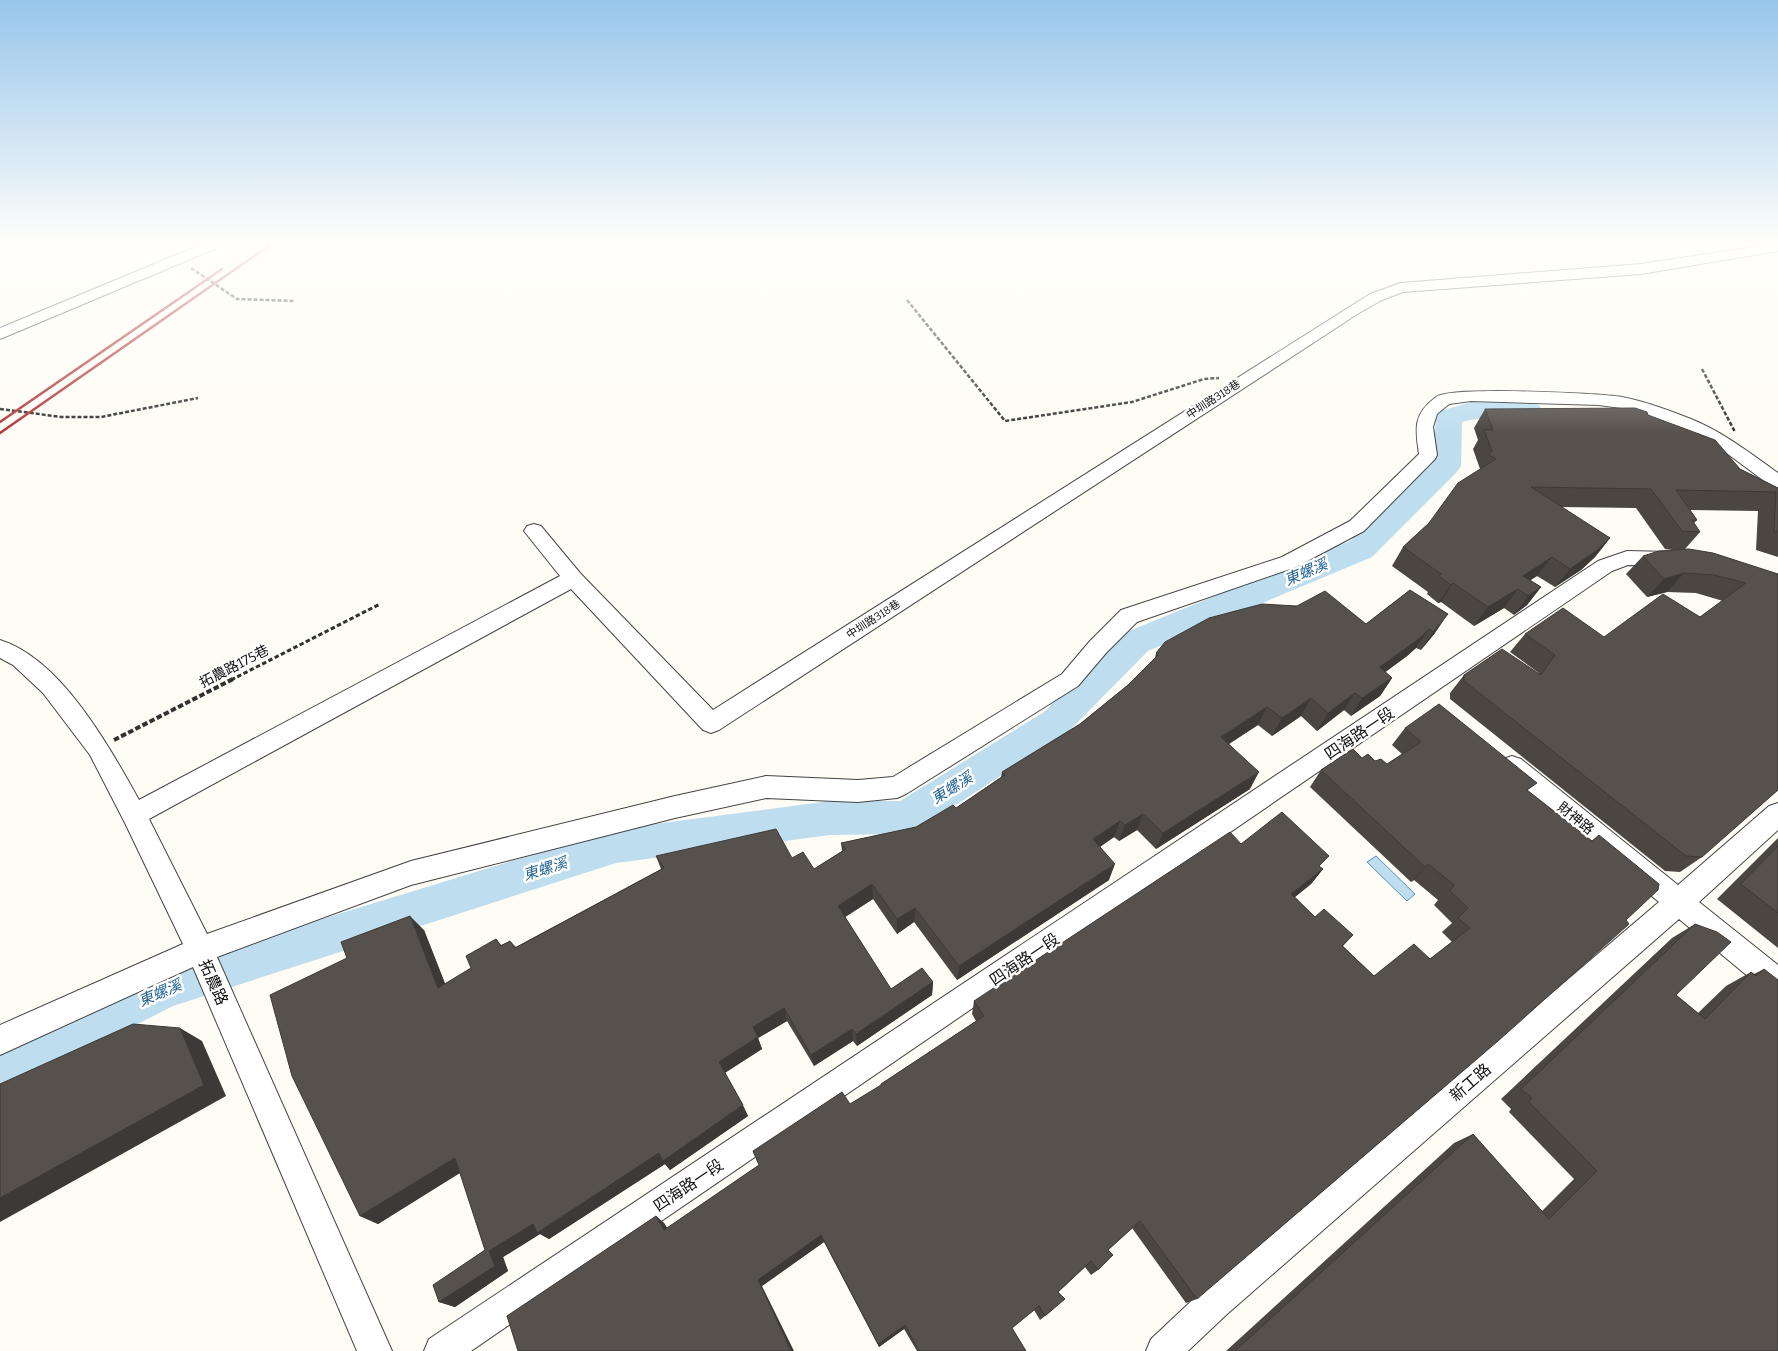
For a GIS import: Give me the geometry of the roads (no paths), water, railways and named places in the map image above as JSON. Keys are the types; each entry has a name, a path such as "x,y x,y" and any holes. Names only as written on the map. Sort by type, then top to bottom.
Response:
{"street":[{"path":"0,334 59,308"},
{"name":"中圳路318巷","path":"573,578 711,723 1356,308"},
{"path":"0,1040 200,950 411,873 675,807 766,788 858,791 897,787 1070,680 1098,647 1129,616 1187,595 1250,577 1289,562 1357,526 1428,454 1424,427 1426,419 1429,412 1444,399 1471,396 1599,400 1624,403 1684,423 1722,442 1778,482"},
{"path":"134,815 573,578 534,531"},
{"name":"四海路一段","path":"441,1351 1428,698 1605,566 1627,558 1662,558 1691,561"},
{"name":"拓農路","path":"0,648 21,659 51,687 98,748 134,815 200,950 375,1351"},
{"name":"財神路","path":"1497,754 1778,983"},
{"name":"新工路","path":"1163,1351 1214,1303 1679,902 1778,814"}],"water":[{"path":"1376,856 1415,894 1407,901 1367,862"}],"waterway":[{"name":"東螺溪","path":"0,1072 165,988 616,846 830,818 906,817 1056,722 1136,642 1361,549 1447,466 1449,417 1475,409 1530,411"}],"railway":[{"path":"0,422 165,308"},
{"path":"0,433 179,308"}]}
